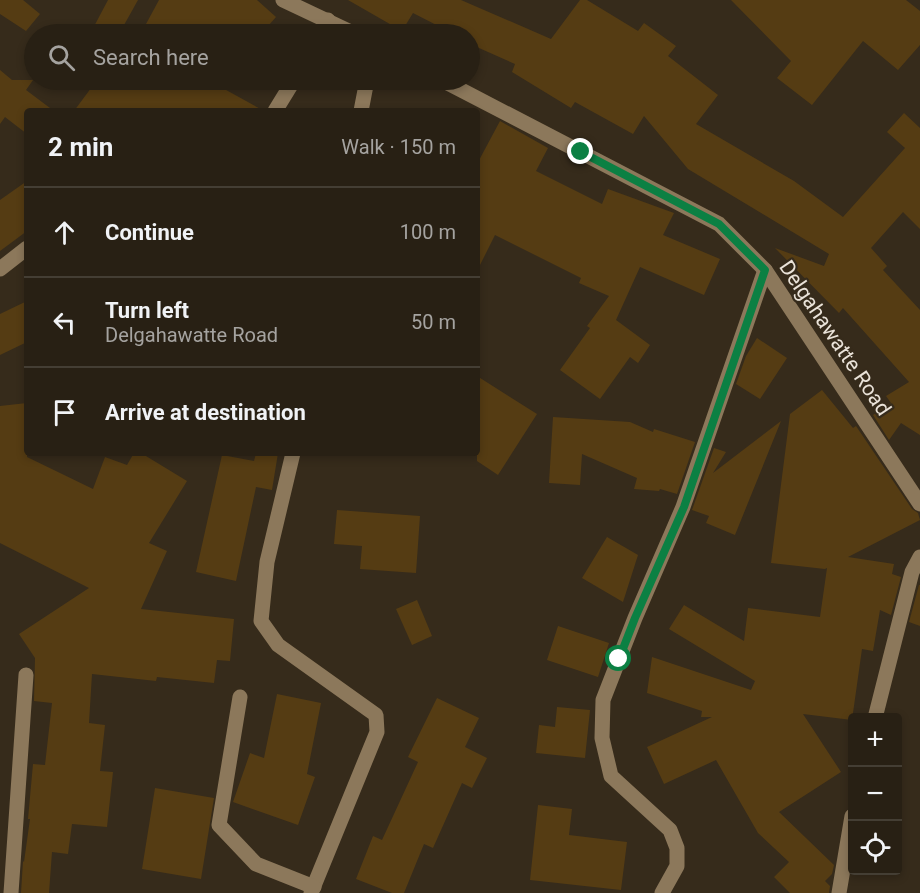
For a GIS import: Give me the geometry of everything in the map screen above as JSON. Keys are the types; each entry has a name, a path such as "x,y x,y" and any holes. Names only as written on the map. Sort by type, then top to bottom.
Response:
{"street":[{"path":"283,0 336,24"},
{"path":"326,24 328,20"},
{"path":"277,108 288,90"},
{"path":"362,108 365,90"},
{"name":"Delgahawatte Road","path":"461,90 719,224 765,270 920,504"},
{"path":"0,269 24,250"},
{"path":"662,893 677,866 677,848 670,830 611,776 602,738 603,700 635,618 684,507 765,270"},
{"path":"240,698 219,825 256,864 312,890 377,732 376,715 278,645 261,621 267,562 292,456"},
{"path":"876,713 912,572 920,557"},
{"path":"11,893 26,675"},
{"path":"839,893 851,821"}],"building":[{"path":"0,0 23,0 40,14 32,24 24,24 24,30 0,14"},
{"path":"108,0 138,0 125,24 95,24"},
{"path":"159,0 257,0 276,17 270,24 146,24"},
{"path":"348,0 461,0 551,39 580,0 587,0 638,31 644,23 676,46 668,56 718,95 696,124 794,181 843,217 905,148 887,132 904,113 920,128 920,229 903,212 871,248 887,266 883,270 920,310 920,435 901,423 889,440 873,415 891,403 886,396 909,382 843,308 839,313 775,248 824,266 829,254 688,169 644,116 633,134 575,102 571,108 512,72 515,64 480,48 480,24 434,24 413,13 406,24 390,24"},
{"path":"731,0 906,0 920,11 920,45 898,70 863,41 812,105 777,78 791,61"},
{"path":"0,70 12,80 24,80 24,90 50,108 24,108 24,132 5,117 0,124"},
{"path":"90,90 226,90 259,108 76,108"},
{"path":"500,121 548,148 536,171 602,204 608,189 674,213 663,235 720,259 704,295 640,267 616,320 650,345 638,363 630,357 600,399 560,370 590,328 587,326 609,296 579,283 581,278 495,235 480,265 480,158"},
{"path":"24,183 24,233 0,251 0,200"},
{"path":"24,302 24,343 0,355 0,314"},
{"path":"757,338 787,358 760,399 736,384 746,356"},
{"path":"480,378 537,414 498,475 477,461 477,456 480,456"},
{"path":"822,390 853,428 856,426 912,509 918,513 920,520 848,557 894,564 892,574 901,577 891,615 880,610 873,651 862,649 853,713 848,713 848,720 803,714 841,772 779,812 834,865 832,874 825,881 830,886 829,893 790,893 774,877 789,862 758,833 716,760 664,784 647,747 712,717 701,717 702,711 647,693 652,657 751,690 755,681 669,629 684,605 744,641 748,608 820,617 827,568 771,563 790,414"},
{"path":"24,403 24,456 93,489 105,457 127,465 132,456 146,456 187,481 149,543 167,551 141,609 234,619 230,661 217,660 214,683 157,677 156,681 92,674 89,723 105,725 100,771 113,772 107,827 72,824 68,854 52,852 49,893 21,893 23,861 30,819 28,819 33,764 45,765 52,703 34,701 35,658 19,634 89,588 0,543 0,406"},
{"path":"553,417 630,422 653,432 654,429 695,442 677,494 660,489 659,491 634,489 637,478 582,454 580,485 549,483"},
{"path":"781,421 735,535 706,523 709,516 692,510 714,448 726,452 713,473"},
{"path":"222,456 254,461 255,456 278,456 272,490 256,487 236,581 196,572"},
{"path":"337,510 420,516 416,573 360,569 362,546 334,544"},
{"path":"607,537 638,555 623,602 582,578"},
{"path":"920,585 920,626 909,622"},
{"path":"417,600 432,636 412,645 396,609"},
{"path":"558,626 609,643 598,677 547,660"},
{"path":"277,694 321,703 307,774 315,777 298,825 233,802 250,753 264,758"},
{"path":"437,698 479,718 465,747 487,758 472,788 462,783 433,848 424,844 404,893 392,893 356,879 373,836 382,840 418,762 408,757"},
{"path":"557,707 590,710 585,758 536,753 539,725 555,727"},
{"path":"155,788 214,798 201,879 142,869"},
{"path":"538,805 572,809 569,835 627,842 621,890 530,880"}],"route":[{"path":"581,152 719,224 765,270 684,507 619,659"}]}
